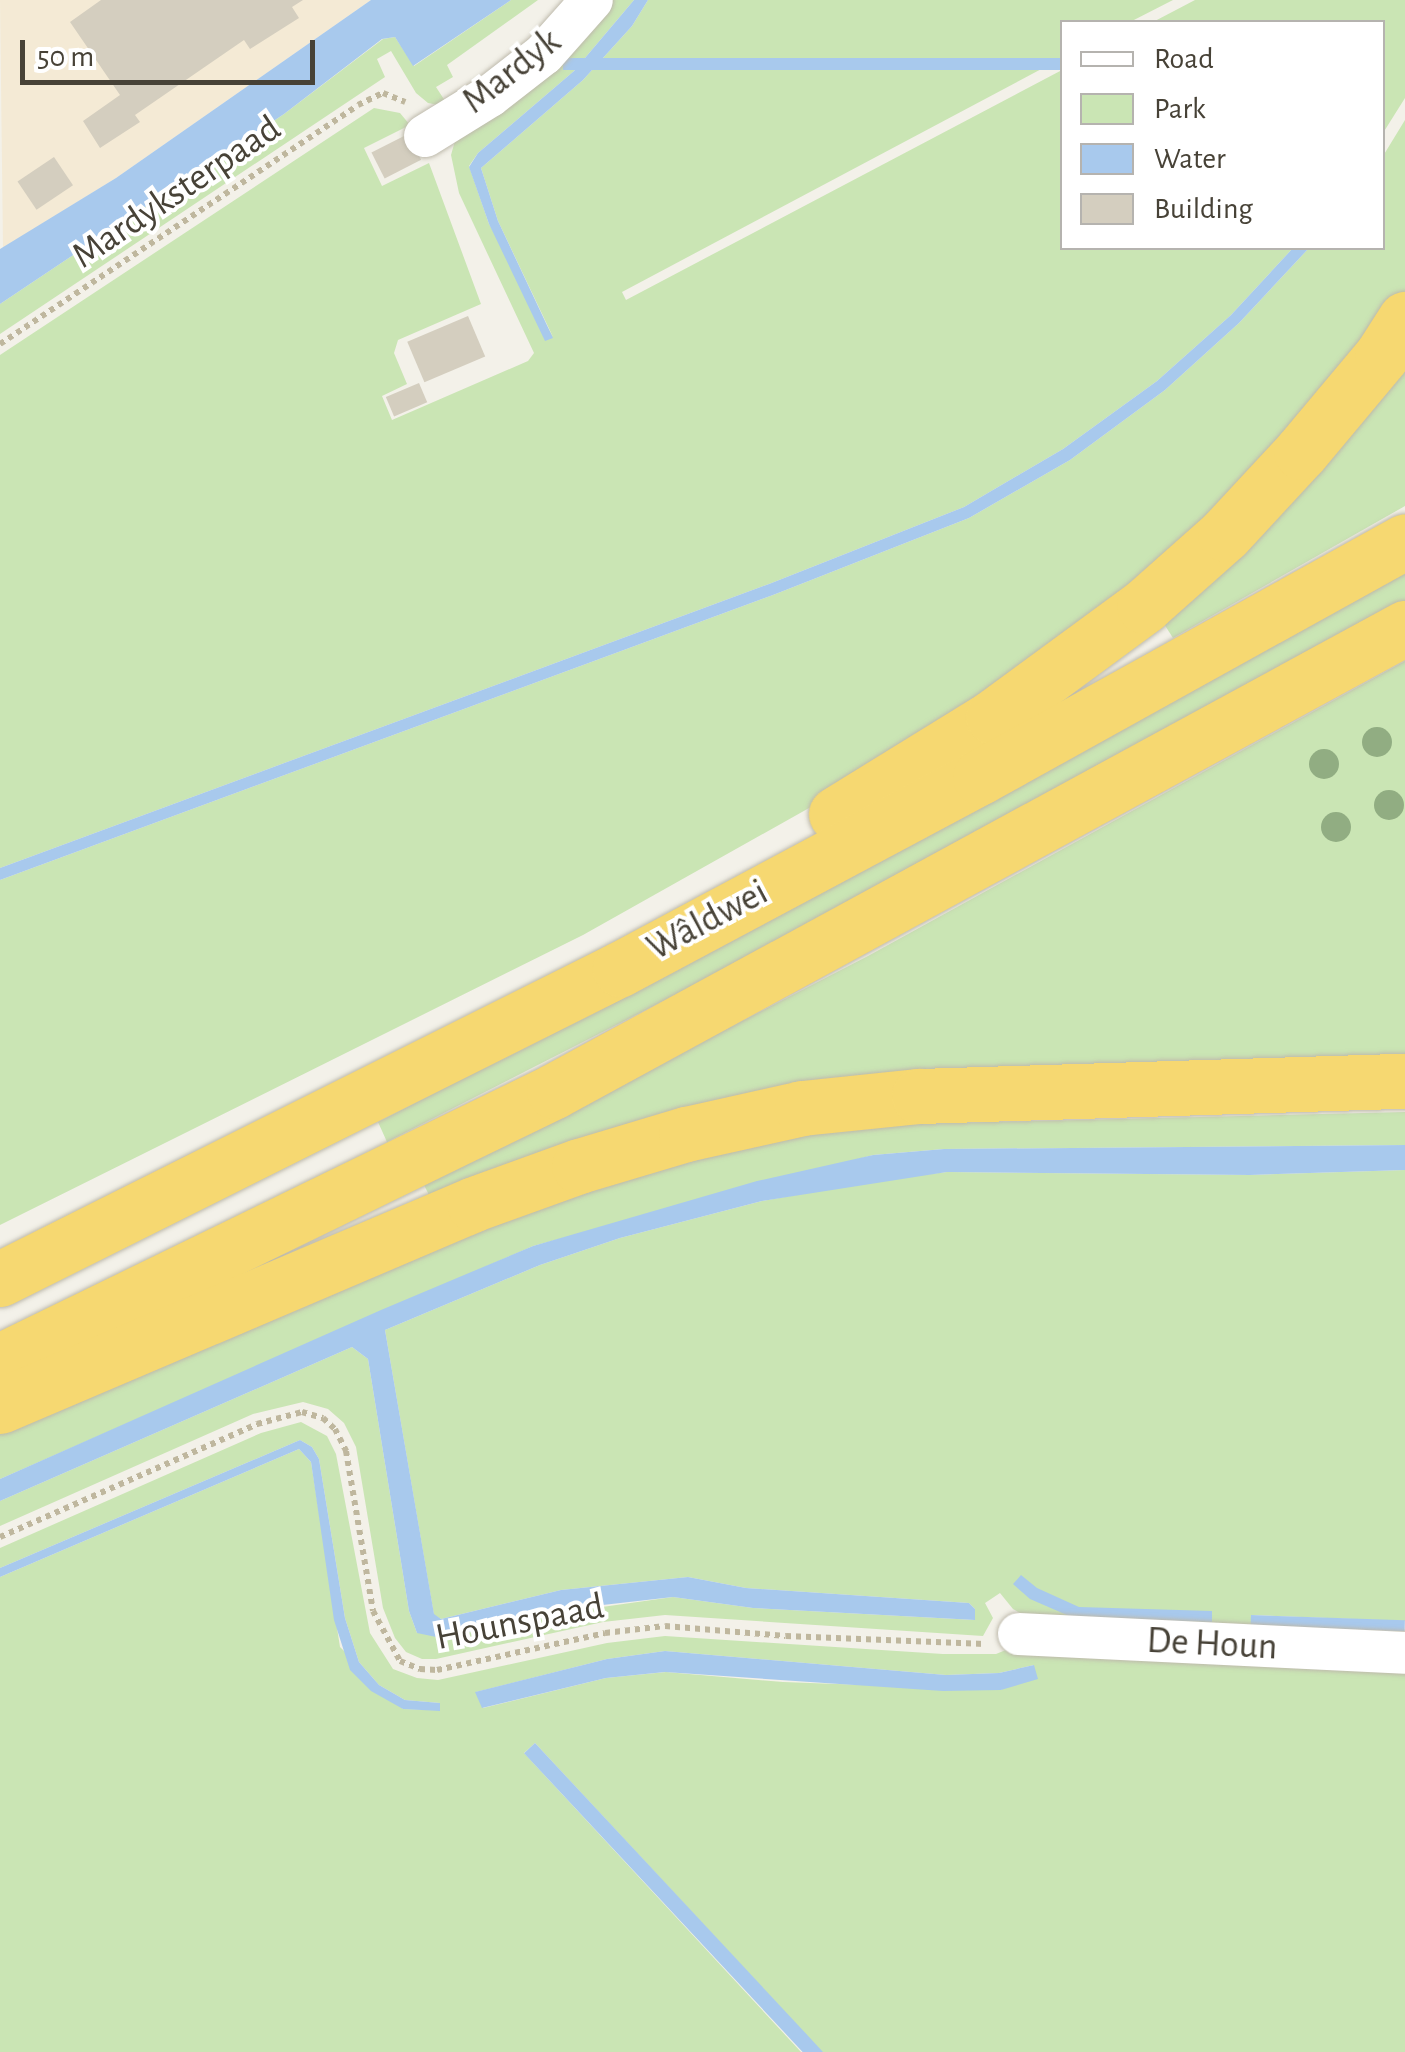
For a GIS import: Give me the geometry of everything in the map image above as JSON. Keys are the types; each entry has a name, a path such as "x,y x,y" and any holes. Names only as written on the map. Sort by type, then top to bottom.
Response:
{"highway":[{"path":"620,969 769,852 993,718 1144,606 1225,534 1289,466 1382,355 1405,319"},
{"name":"Wâldwei","path":"0,1279 620,969 980,778 1405,541"},
{"name":"Wâldwei","path":"0,1361 554,1091 1405,628"},
{"path":"0,1406 474,1204 686,1134 802,1108 919,1096 1405,1081"}],"street":[{"name":"Mardyk","path":"425,136 490,96 544,54 592,0"},
{"name":"De Houn","path":"1019,1634 1405,1653"}],"path":[{"name":"Mardyksterpaad","path":"0,344 358,105 383,93 404,98 425,136"},
{"name":"Hounspaad","path":"0,1538 257,1424 302,1412 323,1418 346,1451 379,1630 400,1661 420,1669 437,1670 605,1633 666,1626 944,1644 994,1644 1019,1634"}],"shaded area":[{"path":"0,0 371,0 116,178 3,248"}],"green space":[{"path":"511,0 538,0 447,65 453,77 436,87 449,107 428,103 416,93 391,51 377,59 385,77 0,334 0,304 284,114 383,39 395,37 414,66"},
{"path":"602,0 634,0 574,71 478,153 469,166 489,224 553,337 498,221 481,168 583,80 632,26 648,0 1173,0 1134,20 1060,20 1060,59 622,292 626,300 1060,71 1060,250 1291,250 1231,315 1157,381 1063,449 964,507 769,584 0,868 0,355 374,108 400,113 410,125 364,148 382,186 429,163 481,304 398,340 394,353 407,384 382,396 392,420 528,361 534,353 459,193 451,155 455,141"},
{"path":"1195,0 1405,0 1405,98 1385,130 1385,20 1157,20"},
{"path":"1405,120 1405,292 1215,523 914,749 583,935 0,1225 0,880 773,595 969,518 1070,460 1165,390 1239,323 1307,250 1385,250 1385,153"},
{"path":"1405,339 1405,506 1173,638 1157,613"},
{"path":"1405,570 1405,601 775,944 387,1142 378,1122 765,923"},
{"path":"1405,661 1405,1063 1061,1065 434,1205 424,1185 868,956"},
{"path":"1405,1112 1405,1145 944,1149 873,1155 533,1246 0,1479 0,1425 584,1186 773,1138 866,1125"},
{"path":"1405,1170 1405,1621 1252,1615 1251,1626 1405,1632 1405,1645 1036,1622 1013,1609 1000,1593 985,1603 993,1618 983,1636 665,1615 603,1622 422,1659 406,1652 395,1638 383,1608 356,1447 344,1423 328,1409 303,1402 253,1414 0,1526 0,1501 352,1347 368,1359 409,1611 417,1633 673,1597 753,1608 975,1620 975,1609 969,1603 746,1588 688,1577 561,1590 441,1619 434,1615 385,1330 540,1265 620,1238 762,1201 881,1180 947,1172 1250,1175"},
{"path":"301,1422 327,1436 336,1454 370,1633 393,1669 417,1678 438,1680 607,1643 665,1636 943,1654 996,1654 1023,1643 1405,1661 1405,2052 822,2052 535,1743 524,1753 801,2052 0,2052 0,1577 299,1449 311,1462 340,1647 403,1709 440,1710 440,1703 405,1700 379,1685 359,1662 345,1618 319,1459 312,1447 300,1440 0,1568 0,1548 261,1433","holes":["665,1651 946,1675 999,1673 1034,1665 1001,1690 783,1682 666,1672 606,1678 483,1708 476,1692 607,1659"]}],"water":[{"path":"371,0 511,0 413,66 395,37 382,39 284,114 0,304 0,249 116,178"},
{"path":"634,0 648,0 632,26 583,80 481,168 498,221 553,338 545,341 489,224 469,167 478,153 574,71"},
{"path":"563,58 1060,58 1060,70 563,70"},
{"path":"1291,250 1307,250 1239,323 1165,390 1070,460 969,518 773,595 0,880 0,868 769,584 964,507 1063,449 1157,381 1231,315"},
{"path":"1405,1145 1405,1170 1250,1175 947,1172 762,1201 620,1238 540,1265 385,1330 434,1614 441,1619 561,1590 688,1577 746,1588 969,1603 975,1609 975,1620 753,1608 673,1597 585,1607 441,1638 417,1633 409,1611 368,1359 352,1347 0,1501 0,1479 381,1310 533,1246 757,1181 873,1155 944,1149"},
{"path":"300,1440 312,1447 319,1459 345,1618 359,1662 379,1685 405,1700 440,1703 440,1711 403,1709 371,1691 350,1670 334,1620 311,1462 299,1449 0,1577 0,1568"},
{"path":"1021,1575 1037,1588 1079,1607 1212,1611 1212,1622 1076,1619 1030,1599 1013,1584"},
{"path":"1251,1615 1405,1620 1405,1631 1251,1626"},
{"path":"665,1651 946,1675 999,1673 1034,1665 1038,1679 1001,1690 943,1691 665,1672 606,1678 482,1708 475,1692 607,1659"},
{"path":"535,1743 823,2052 803,2052 524,1753"}],"building":[{"path":"101,0 303,0 292,7 299,18 250,49 244,40 135,115 140,122 100,148 83,121 120,95 70,22"},
{"path":"408,134 421,160 385,178 371,153"},
{"path":"54,157 73,185 37,210 18,182"},
{"path":"468,316 485,357 424,382 407,342"},
{"path":"419,383 427,402 394,416 386,397"}]}
